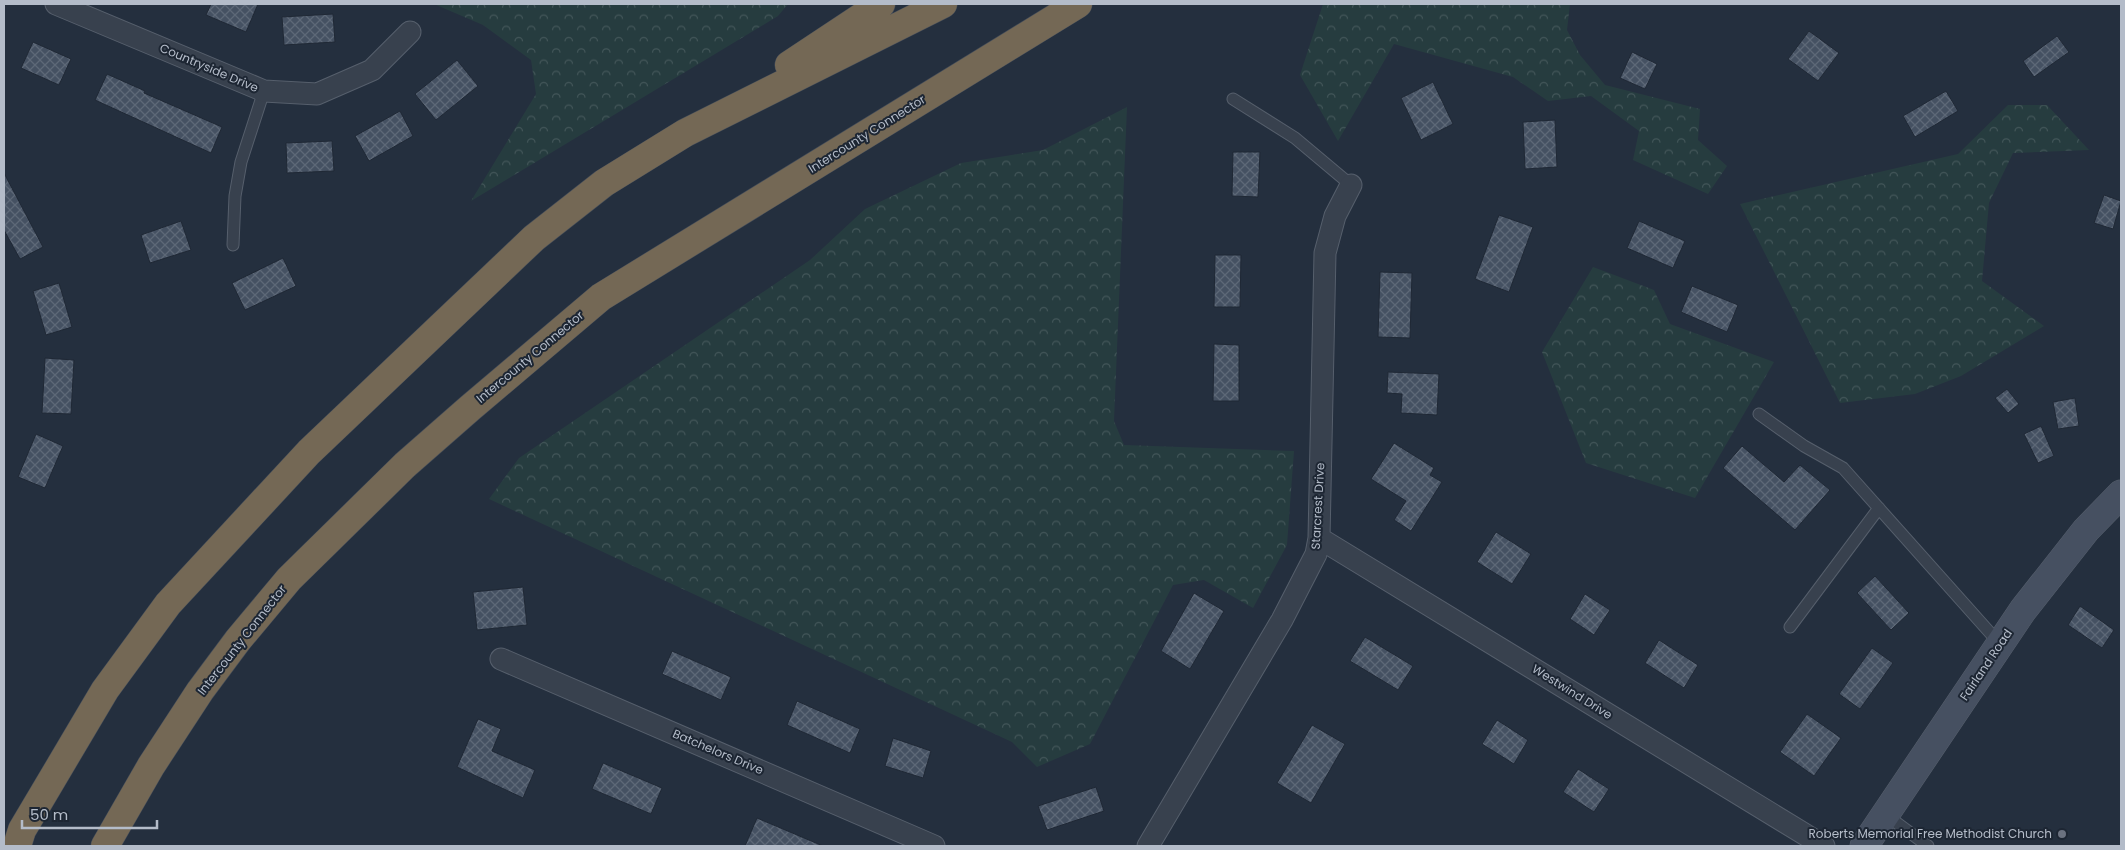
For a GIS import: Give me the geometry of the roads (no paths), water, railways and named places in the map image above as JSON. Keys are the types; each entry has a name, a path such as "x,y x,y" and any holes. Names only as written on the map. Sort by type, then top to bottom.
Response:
{"highway":[{"path":"17,846 22,830 105,690 162,612 308,452 534,238 604,183 685,133 881,4"},
{"path":"685,133 943,4"},
{"name":"Intercounty Connector","path":"105,846 150,766 200,691 238,640 289,580 405,465 462,414 601,297 1078,4"}],"main road":[{"name":"Fairland Road","path":"1864,846 2024,610 2086,530 2121,494"}],"street":[{"name":"Countryside Drive","path":"56,4 264,91 317,94 372,70 410,32"},
{"name":"Starcrest Drive","path":"1148,846 1282,620 1316,554 1319,538 1325,253 1335,216 1351,185"},
{"name":"Westwind Drive","path":"1319,538 1824,846"},
{"name":"Batchelors Drive","path":"502,659 934,846"}],"lane":[{"path":"233,246 235,196 241,162 264,91"},
{"path":"1233,99 1295,138 1351,185"},
{"path":"1759,414 1804,446 1843,468 2000,645"},
{"path":"1790,627 1879,508"},
{"path":"1886,815 1928,846"}],"place":[{"name":"Roberts Memorial Free Methodist Church","path":"2062,834"}]}
